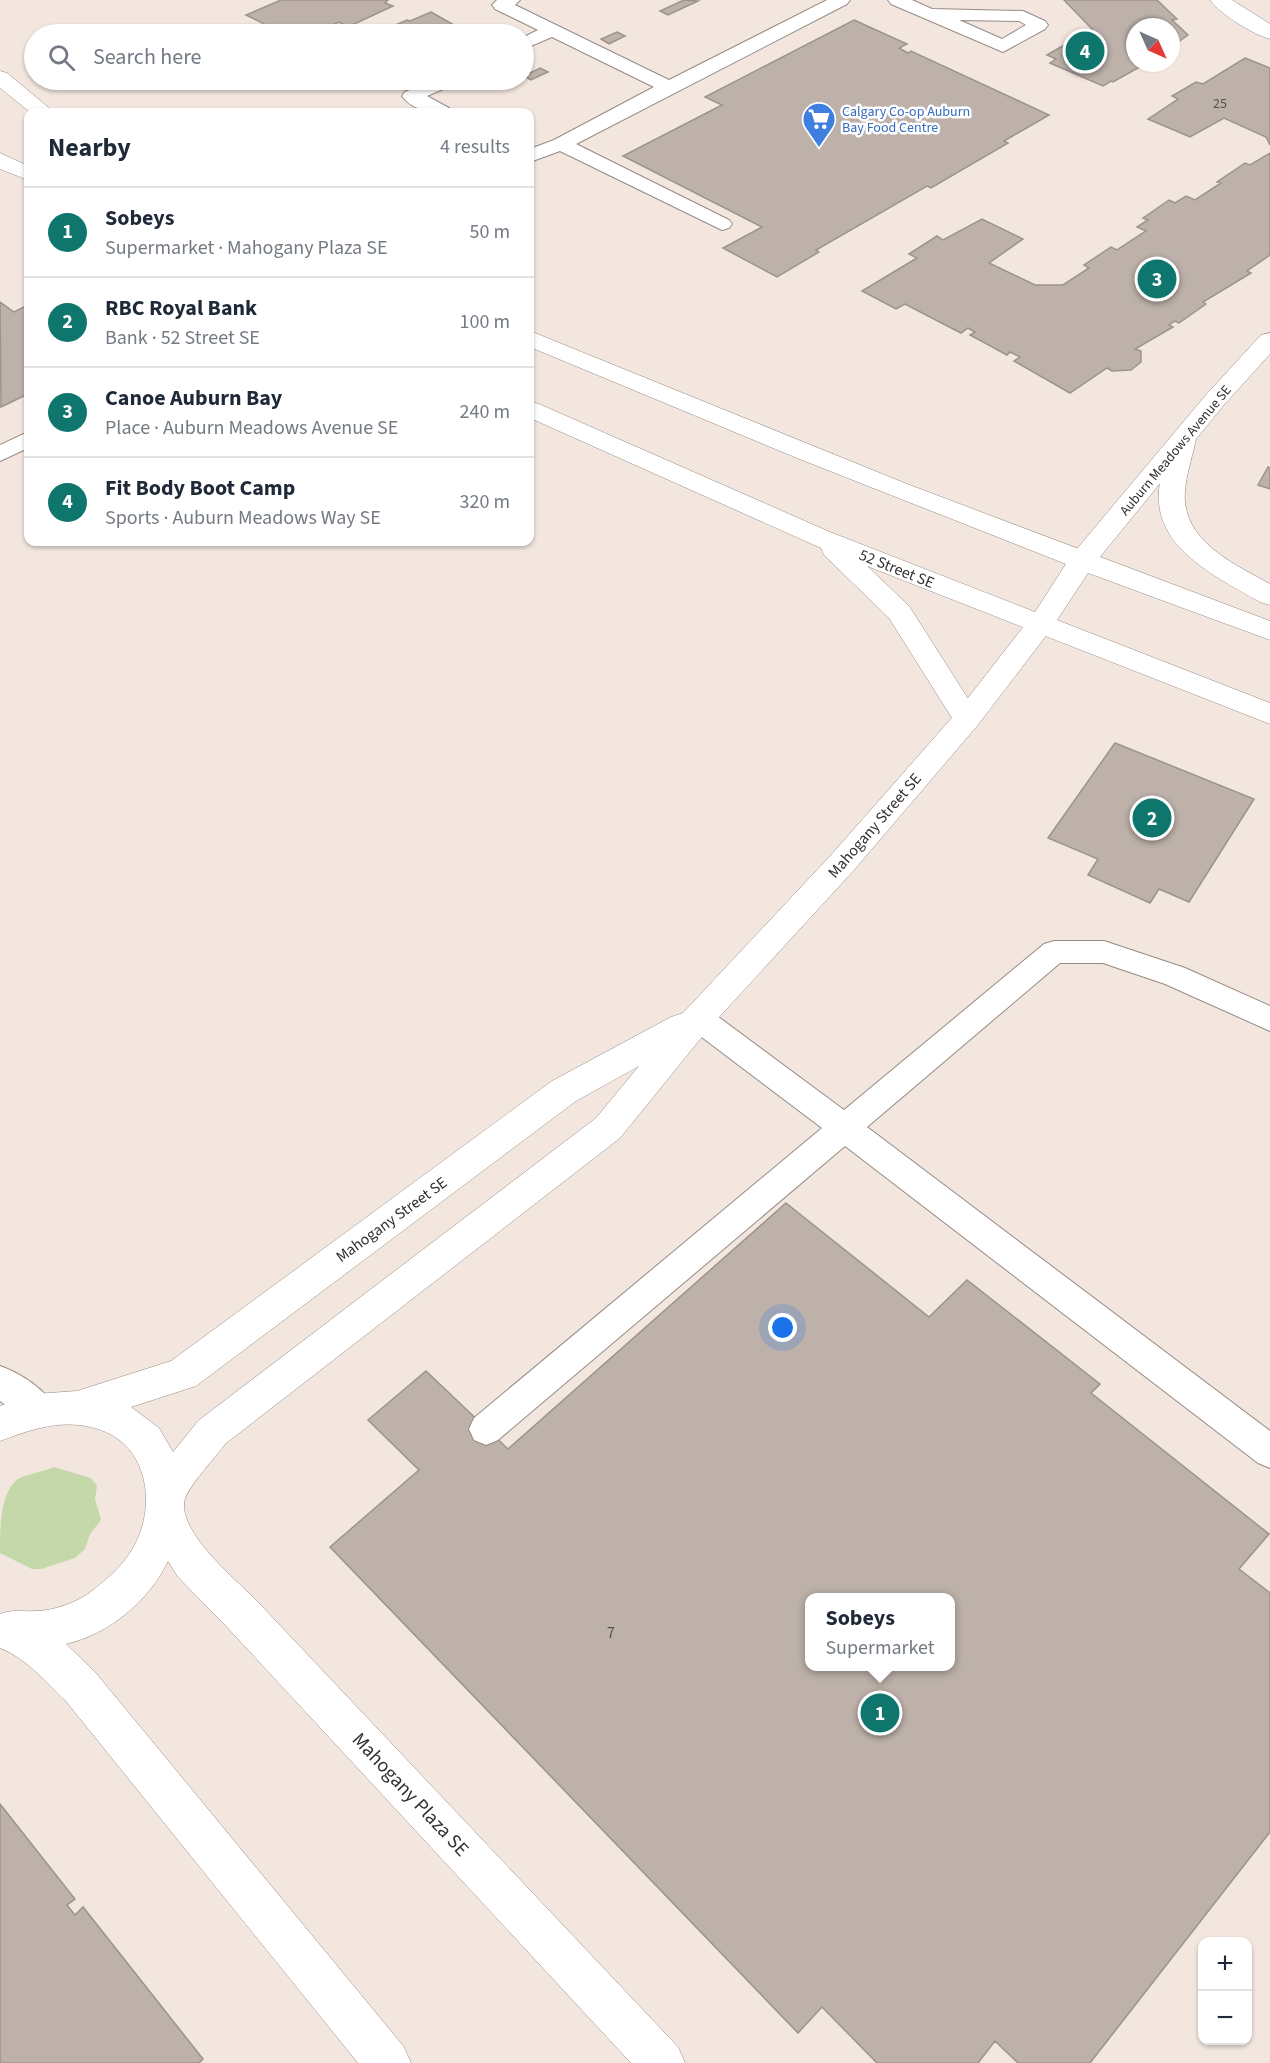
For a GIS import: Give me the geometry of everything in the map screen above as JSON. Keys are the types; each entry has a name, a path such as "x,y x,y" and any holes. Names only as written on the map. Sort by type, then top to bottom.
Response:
{"street":[{"path":"1220,0 1270,33"},
{"path":"0,77 36,108"},
{"path":"0,92 33,108"},
{"path":"0,160 24,172"},
{"path":"534,340 771,439 1081,562 1270,631"},
{"name":"Auburn Meadows Avenue SE","path":"1041,624 1081,562 1183,439 1270,340"},
{"name":"52 Street SE","path":"534,411 821,538 1270,714"},
{"path":"1183,439 1172,503 1179,526 1191,542 1211,561 1270,596"},
{"path":"821,538 899,612 967,719"},
{"name":"Mahogany Street SE","path":"8,1631 56,1628 94,1613 128,1587 152,1556 166,1505 212,1432 608,1128 698,1018 843,862 967,719 1041,624"},
{"name":"Mahogany Street SE","path":"80,1407 183,1374 564,1091 698,1018"},
{"path":"0,1424 39,1410 80,1407"},
{"name":"Mahogany Plaza SE","path":"80,1407 112,1416 140,1433 158,1459 166,1505 192,1564 241,1613 662,2063"},
{"path":"8,1631 42,1650 80,1686 388,2063"}],"lane":[{"path":"511,0 501,4 669,87"},
{"path":"534,154 561,144 841,0"},
{"path":"897,0 1003,46 1039,25 1023,16 930,14"},
{"path":"534,39 554,29"},
{"path":"426,90 412,96 434,108"},
{"path":"561,144 722,224"},
{"path":"0,454 24,441"},
{"path":"486,1429 1054,952 1104,952 1175,976 1270,1019"},
{"path":"698,1018 1270,1452"},
{"path":"0,1381 39,1410"}],"green space":[{"path":"54,1467 91,1478 97,1486 95,1499 101,1520 90,1534 85,1549 75,1558 41,1569 32,1569 0,1553 4,1502 12,1485 18,1479"}],"building":[{"path":"281,0 388,0 385,3 393,6 354,24 339,22 334,24 264,24 246,15"},
{"path":"684,0 698,1 668,15 660,11"},
{"path":"1064,0 1157,0 1176,18 1126,18 1126,72 1131,72 1103,86 1050,63 1056,59 1047,55 1092,29"},
{"path":"431,12 452,24 398,24"},
{"name":"Calgary Co-op Auburn Bay Food Centre","path":"854,20 907,44 899,48 908,53 911,51 1049,115 1004,141 1008,143 931,188 927,186 816,250 819,252 777,277 723,248 762,227 623,156 722,105 705,97"},
{"path":"1180,28 1188,35 1180,41"},
{"path":"617,32 625,36 609,44 601,39"},
{"path":"1245,58 1270,68 1270,145 1266,137 1224,118 1190,137 1148,119 1178,99 1172,96 1196,82 1203,84"},
{"path":"540,68 548,72 534,79 534,71"},
{"path":"1270,153 1270,255 1247,271 1251,273 1203,302 1206,304 1179,323 1175,321 1169,325 1173,327 1135,349 1141,351 1141,362 1131,370 1112,371 1107,368 1070,393 1014,361 1020,357 1010,352 1007,355 970,335 975,332 968,328 961,333 905,304 896,309 862,291 917,258 909,254 937,236 943,240 982,219 1023,239 989,263 1035,285 1063,285 1089,268 1084,265 1111,247 1117,250 1146,231 1137,227 1148,220 1143,218 1169,200 1175,203 1186,196 1195,200 1221,183 1217,182 1245,163 1250,165"},
{"path":"0,302 14,312 24,307 24,396 1,407"},
{"path":"1268,467 1270,468 1270,489 1258,485"},
{"path":"1115,743 1254,799 1189,902 1159,889 1150,903 1088,875 1098,859 1048,838"},
{"path":"786,1203 929,1317 967,1280 1100,1384 1091,1393 1269,1534 1239,1569 1270,1593 1270,1832 1090,2063 1018,2063 995,2041 978,2063 877,2063 822,2007 798,2033 330,1547 419,1470 368,1420 426,1371 508,1449"},
{"path":"0,1804 75,1899 67,1905 75,1915 83,1907 203,2059 199,2063 0,2063"}],"place":[{"name":"Fit Body Boot Camp","path":"1085,51"},
{"name":"Calgary Co-op Auburn Bay Food Centre","path":"819,148"},
{"name":"Canoe Auburn Bay","path":"1157,279"},
{"name":"RBC Royal Bank","path":"1152,818"},
{"name":"Sobeys","path":"880,1713"}]}
